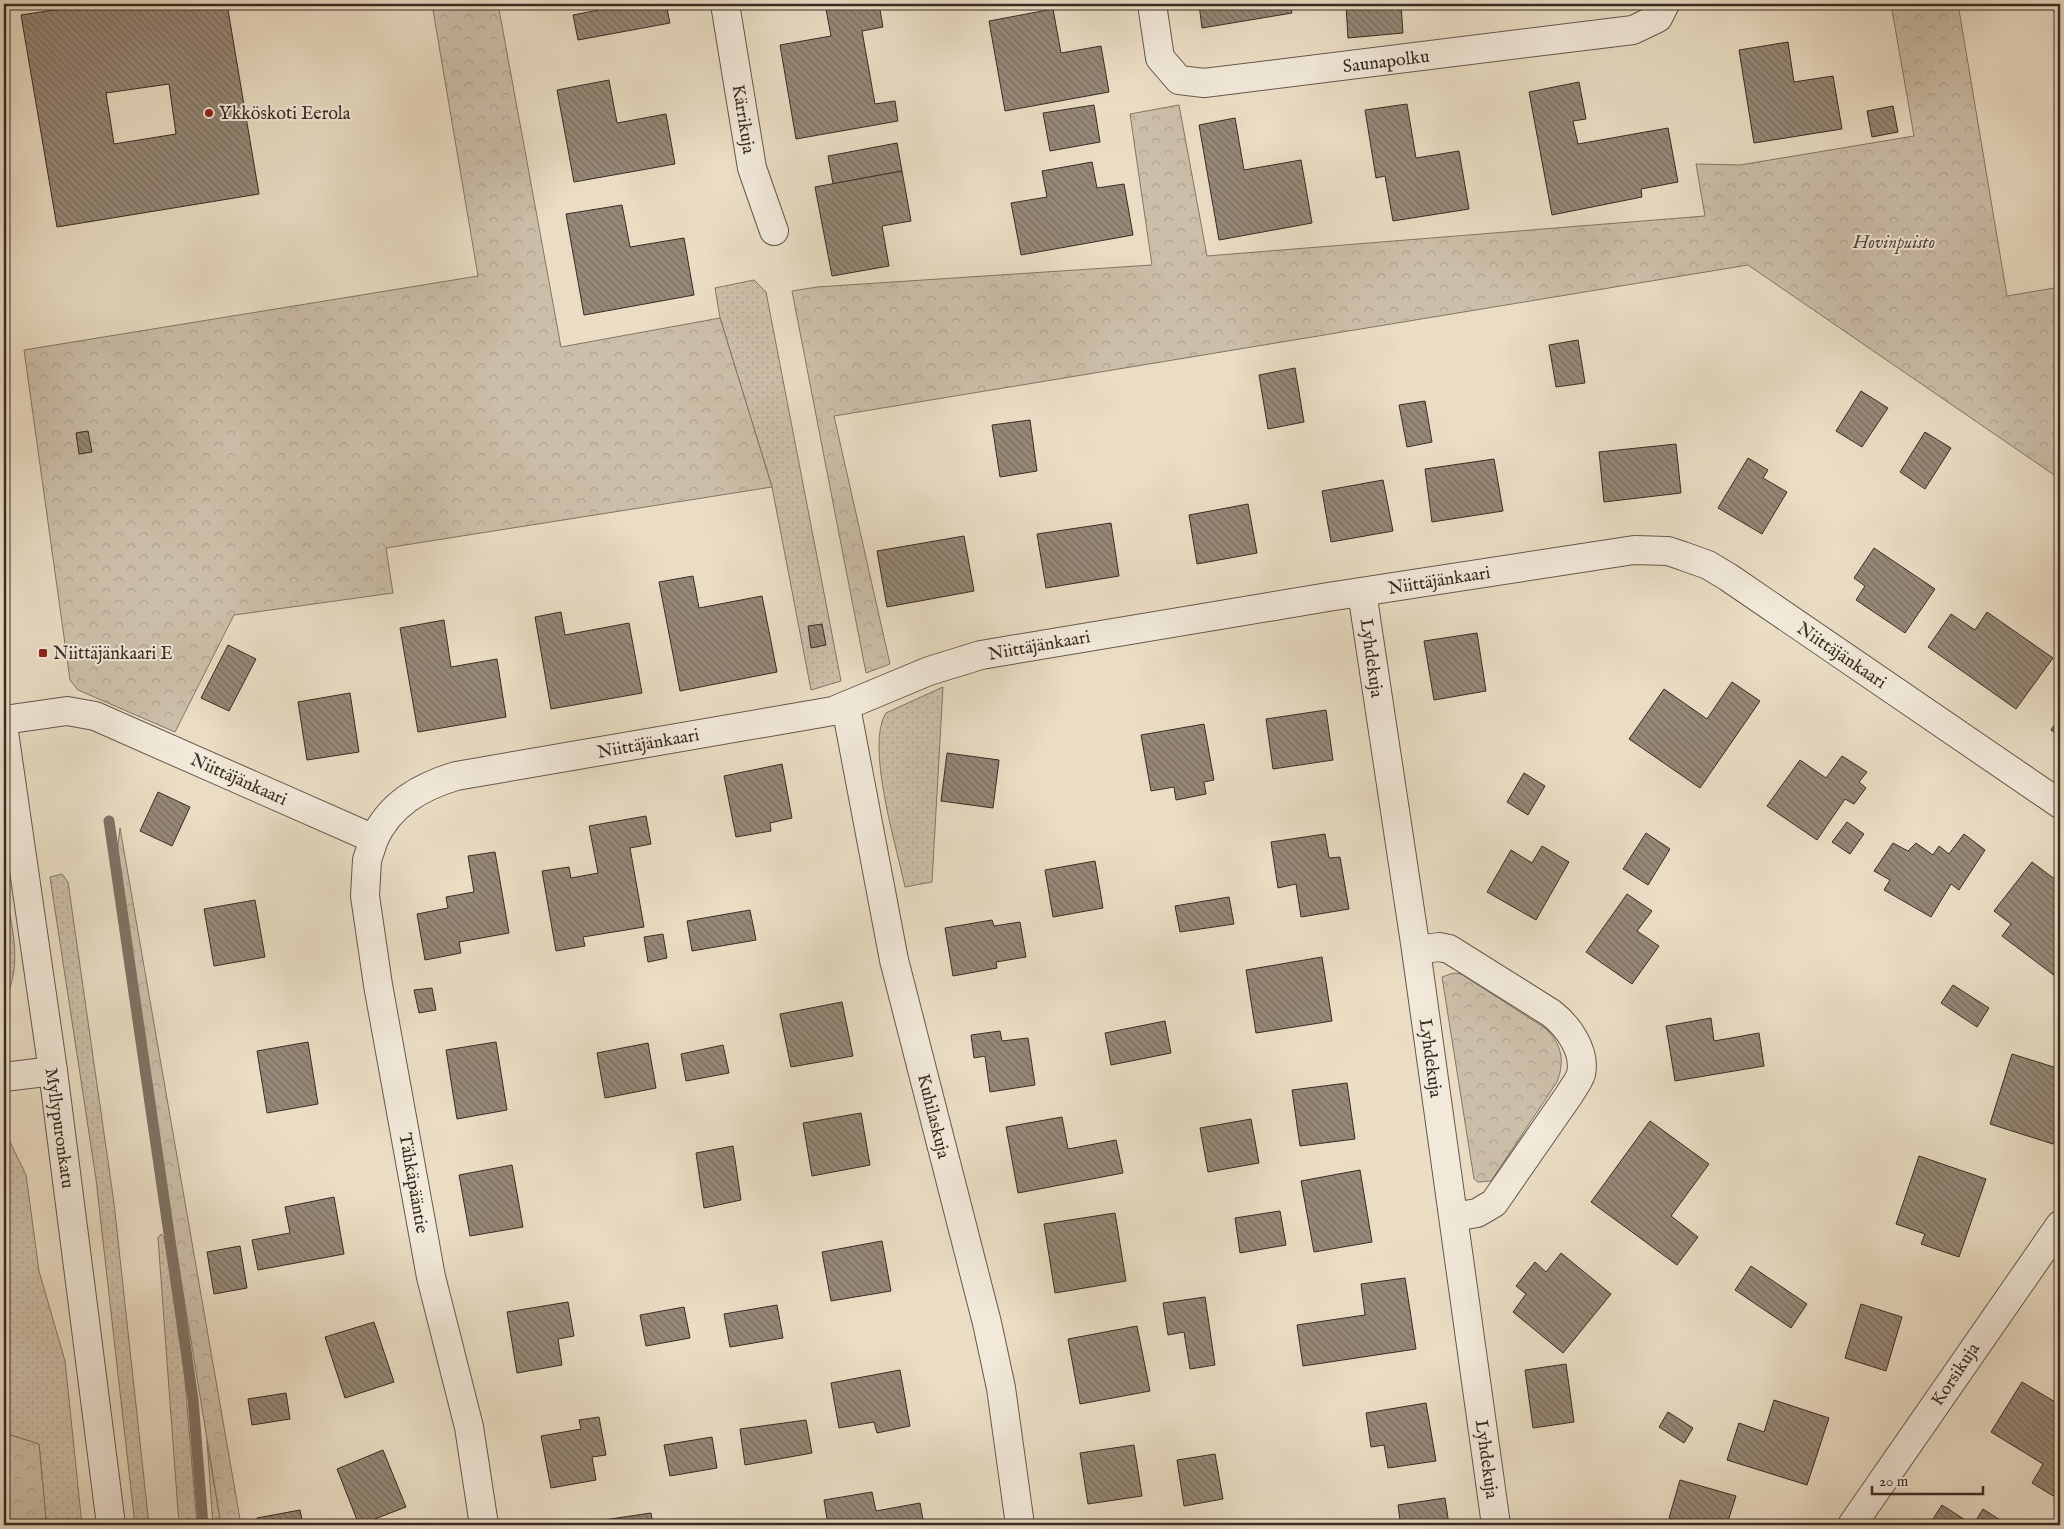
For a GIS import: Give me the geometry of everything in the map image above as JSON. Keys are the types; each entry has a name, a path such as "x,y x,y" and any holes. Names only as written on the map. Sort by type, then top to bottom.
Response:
{"street":[{"name":"Kärrikuja","path":"725,4 752,168 774,231"},
{"name":"Saunapolku","path":"1152,4 1160,58 1179,80 1204,83 1633,30 1658,18 1666,4"},
{"name":"Niittäjänkaari","path":"4,720 67,711 95,716 374,839 390,814 409,797 436,782 456,776 816,715 846,707 928,671 981,655 1362,592 1634,550 1668,552 1708,565 2060,804"},
{"name":"Lyhdekuja","path":"1362,592 1416,950 1496,1525"},
{"name":"Kuhilaskuja","path":"846,707 894,960 987,1323 1001,1388 1020,1525"},
{"name":"Myllypuronkatu","path":"4,732 53,1071 111,1525"},
{"name":"Tähkäpääntie","path":"374,839 367,860 365,896 378,985 431,1277 469,1427 484,1525"},
{"path":"1416,950 1439,947 1449,949 1563,1021 1579,1051 1581,1064 1579,1078 1570,1095 1494,1203 1477,1213 1454,1217"},
{"path":"4,1077 53,1071"},
{"name":"Korsikuja","path":"1852,1525 2060,1225"}],"green space":[{"path":"432,4 498,4 561,347 720,318 772,487 386,548 393,593 234,615 175,732 78,690 70,680 24,350 478,276"},
{"name":"Hovinpuisto","path":"1891,4 1958,4 2007,296 2060,287 2060,479 1748,265 834,416 890,664 866,673 792,291 817,287 1152,265 1130,114 1179,105 1207,256 1705,216 1696,164 1740,165 1914,136"},
{"path":"754,280 766,292 841,681 811,690 772,487 720,318 715,288"},
{"path":"943,687 932,882 905,887 890,823 881,772 880,728 886,713"},
{"path":"120,828 241,1525 221,1525 144,1052 116,898 115,870"},
{"path":"62,874 68,882 114,1203 149,1525 135,1525 96,1179 50,877"},
{"path":"4,882 15,958 14,972 4,1001"},
{"path":"1453,973 1461,974 1545,1028 1555,1040 1560,1053 1561,1067 1557,1082 1491,1181 1478,1182 1474,1179 1442,977"},
{"path":"4,1138 10,1142 26,1175 39,1271 65,1361 82,1525 52,1525 46,1519 39,1444 4,1433"},
{"path":"161,1234 164,1237 182,1345 197,1525 179,1525 158,1238"},
{"path":"4,1433 39,1444 46,1519 52,1525 4,1525"},
{"path":"207,1441 221,1525 213,1525"}],"building":[{"name":"Ykköskoti Eerola","path":"93,4 227,4 259,194 57,227 21,15","holes":["169,84 176,134 114,144 106,93"]},
{"path":"598,4 666,4 670,23 578,40 573,15 599,10"},
{"path":"825,4 879,4 883,27 862,31 875,104 895,101 898,121 796,139 780,45 831,36"},
{"path":"1199,4 1290,4 1292,13 1202,28"},
{"path":"1401,4 1403,33 1348,38 1346,5"},
{"path":"1738,4 1762,4 1738,8"},
{"path":"1053,9 1061,53 1101,46 1109,92 1005,111 989,21"},
{"path":"1788,42 1794,82 1833,76 1842,129 1754,143 1739,50"},
{"path":"609,80 617,123 666,114 675,164 574,182 557,90"},
{"path":"1579,82 1586,119 1573,121 1578,144 1668,128 1678,182 1641,189 1642,197 1552,215 1529,92"},
{"path":"1407,104 1416,158 1459,151 1469,209 1393,221 1385,176 1376,178 1365,110"},
{"path":"1094,105 1100,142 1050,151 1043,113"},
{"path":"1893,106 1898,132 1872,137 1867,111"},
{"path":"1235,118 1244,170 1301,160 1312,223 1219,240 1199,125"},
{"path":"897,143 902,171 833,184 828,156"},
{"path":"1092,162 1097,188 1124,184 1133,235 1021,255 1011,203 1047,197 1042,171"},
{"path":"902,171 911,221 882,226 889,266 832,276 815,187"},
{"path":"622,205 630,247 684,238 694,295 584,315 566,214"},
{"path":"2060,208 2060,242 2054,209"},
{"path":"1578,340 1585,383 1556,387 1549,345"},
{"path":"1295,368 1304,422 1268,429 1259,375"},
{"path":"1861,391 1888,408 1862,447 1836,431"},
{"path":"1425,401 1432,442 1407,447 1399,405"},
{"path":"1030,420 1037,471 1000,477 992,425"},
{"path":"88,431 92,452 79,454 76,433"},
{"path":"1925,432 1951,448 1925,489 1900,472"},
{"path":"1676,444 1681,493 1604,502 1599,452"},
{"path":"1748,458 1768,470 1763,478 1787,492 1762,534 1718,508"},
{"path":"1494,459 1503,511 1432,522 1425,469"},
{"path":"1383,480 1393,531 1331,542 1322,491"},
{"path":"1248,504 1257,553 1197,564 1189,515"},
{"path":"1111,523 1119,576 1046,588 1037,534"},
{"path":"964,536 974,591 887,607 877,551"},
{"path":"1874,548 1935,589 1905,633 1856,600 1865,586 1854,578"},
{"path":"693,576 699,608 762,596 777,672 680,691 659,582"},
{"path":"561,612 565,635 629,623 642,693 551,709 535,617"},
{"path":"1987,612 2053,658 2016,709 1928,647 1951,614 1975,630"},
{"path":"444,620 451,667 497,659 506,717 418,732 400,628"},
{"path":"822,624 826,645 811,648 808,626"},
{"path":"1477,633 1486,691 1434,700 1424,641"},
{"path":"228,645 256,659 229,711 201,698"},
{"path":"1732,682 1760,701 1700,788 1629,739 1664,689 1707,719"},
{"path":"350,693 359,752 307,760 298,702"},
{"path":"1326,710 1333,760 1273,769 1266,719"},
{"path":"2060,717 2060,736 2051,730"},
{"path":"1204,724 1214,780 1204,782 1206,794 1176,800 1174,787 1151,791 1141,735"},
{"path":"947,753 999,760 993,808 941,801"},
{"path":"1842,756 1867,772 1859,782 1866,788 1854,804 1845,799 1817,840 1767,806 1800,760 1826,778"},
{"path":"782,764 792,818 770,823 771,831 736,837 724,776"},
{"path":"1524,773 1545,786 1528,815 1507,802"},
{"path":"158,792 190,807 172,846 140,831"},
{"path":"646,816 651,844 630,848 644,927 583,937 585,946 556,951 542,871 569,867 571,878 598,873 589,826"},
{"path":"1847,822 1864,834 1850,854 1832,842"},
{"path":"1646,833 1670,849 1648,885 1623,869"},
{"path":"1325,834 1329,858 1340,857 1349,909 1301,917 1296,884 1278,888 1271,842"},
{"path":"1964,834 1985,850 1959,890 1951,884 1931,917 1884,890 1890,880 1874,871 1893,843 1908,851 1916,843 1933,855 1939,846 1949,854"},
{"path":"1542,846 1569,862 1536,920 1487,892 1511,850 1532,863"},
{"path":"495,852 509,933 459,942 461,953 425,960 417,914 448,908 446,897 474,892 468,856"},
{"path":"1095,861 1103,908 1053,917 1045,870"},
{"path":"2032,862 2060,883 2060,893 2054,900 2060,905 2059,979 2002,936 2011,924 1994,911"},
{"path":"1627,894 1652,911 1637,931 1659,946 1632,984 1586,952"},
{"path":"1229,897 1234,924 1180,932 1175,906"},
{"path":"255,900 265,957 214,966 204,909"},
{"path":"750,910 756,940 692,951 687,921"},
{"path":"992,920 994,926 1020,922 1026,957 996,962 997,968 953,976 945,928"},
{"path":"663,934 667,958 648,962 644,937"},
{"path":"1322,957 1332,1021 1256,1033 1246,970"},
{"path":"1953,985 1989,1008 1977,1027 1941,1003"},
{"path":"432,988 436,1010 419,1013 414,990"},
{"path":"842,1002 853,1056 791,1067 780,1014"},
{"path":"1711,1018 1714,1041 1759,1033 1764,1066 1675,1081 1666,1026"},
{"path":"1165,1021 1171,1053 1111,1065 1105,1033"},
{"path":"1000,1031 1002,1041 1028,1038 1035,1085 990,1092 985,1056 974,1058 971,1035"},
{"path":"308,1042 318,1104 267,1113 257,1051"},
{"path":"496,1042 507,1110 457,1119 446,1050"},
{"path":"648,1043 656,1088 605,1098 597,1053"},
{"path":"723,1045 729,1073 686,1081 681,1054"},
{"path":"2012,1054 2060,1069 2060,1120 2053,1144 1990,1124"},
{"path":"1347,1083 1355,1139 1300,1146 1292,1090"},
{"path":"861,1113 870,1165 812,1176 803,1123"},
{"path":"1062,1117 1068,1149 1116,1140 1123,1173 1018,1193 1006,1127"},
{"path":"1251,1119 1259,1163 1208,1172 1200,1128"},
{"path":"1650,1121 1709,1164 1671,1216 1698,1237 1677,1265 1591,1202"},
{"path":"733,1146 741,1200 704,1208 696,1153"},
{"path":"1919,1156 1986,1179 1959,1257 1921,1244 1925,1234 1896,1224"},
{"path":"512,1165 523,1227 470,1236 459,1175"},
{"path":"1360,1170 1372,1242 1314,1252 1301,1181"},
{"path":"334,1197 344,1254 258,1270 252,1240 290,1233 285,1207"},
{"path":"1280,1211 1286,1245 1240,1253 1235,1218"},
{"path":"1115,1213 1126,1281 1055,1293 1044,1224"},
{"path":"882,1241 891,1291 831,1301 822,1252"},
{"path":"240,1246 247,1288 214,1294 207,1252"},
{"path":"1561,1253 1611,1294 1563,1353 1513,1312 1526,1294 1516,1286 1535,1262 1546,1272"},
{"path":"1751,1266 1807,1304 1791,1328 1735,1290"},
{"path":"1405,1278 1416,1349 1303,1366 1297,1325 1365,1315 1361,1284"},
{"path":"1205,1297 1215,1365 1190,1369 1184,1332 1168,1335 1163,1303"},
{"path":"568,1302 574,1336 558,1339 562,1365 517,1373 507,1312"},
{"path":"1861,1304 1902,1317 1886,1371 1845,1358"},
{"path":"777,1305 783,1338 730,1347 724,1314"},
{"path":"684,1307 690,1338 646,1346 640,1315"},
{"path":"374,1322 394,1382 345,1398 325,1337"},
{"path":"1137,1326 1150,1391 1080,1404 1068,1339"},
{"path":"1566,1364 1574,1422 1533,1428 1525,1370"},
{"path":"900,1370 910,1426 877,1433 874,1422 839,1428 831,1383"},
{"path":"2022,1382 2060,1405 2060,1500 2032,1483 2043,1464 1991,1432"},
{"path":"286,1393 290,1419 252,1425 248,1399"},
{"path":"1774,1400 1829,1418 1807,1485 1727,1460 1739,1423 1764,1432"},
{"path":"1426,1403 1436,1461 1388,1468 1384,1445 1371,1447 1366,1413"},
{"path":"1668,1412 1693,1428 1684,1443 1659,1427"},
{"path":"599,1417 606,1455 592,1457 596,1480 551,1488 541,1436 581,1429 579,1420"},
{"path":"806,1420 812,1453 745,1465 740,1429"},
{"path":"712,1437 717,1468 670,1476 664,1445"},
{"path":"1134,1445 1142,1496 1088,1504 1080,1453"},
{"path":"383,1450 406,1507 359,1525 337,1469"},
{"path":"1215,1454 1223,1499 1184,1506 1177,1460"},
{"path":"1680,1480 1736,1496 1728,1521 1743,1525 1681,1525 1682,1522 1669,1518"},
{"path":"872,1492 876,1511 920,1503 924,1525 828,1525 824,1500"},
{"path":"1445,1498 1449,1525 1387,1525 1387,1522 1400,1520 1398,1505"},
{"path":"1942,1505 1973,1525 1929,1525"},
{"path":"1983,1509 2008,1525 1973,1525"},
{"path":"300,1510 303,1525 259,1525 257,1518"},
{"path":"651,1513 653,1525 584,1525 583,1523"}],"waterway":[{"path":"109,821 193,1399 203,1525"}],"place":[{"name":"Ykköskoti Eerola","path":"209,113"},
{"name":"Niittäjänkaari E","path":"43,653"}]}
